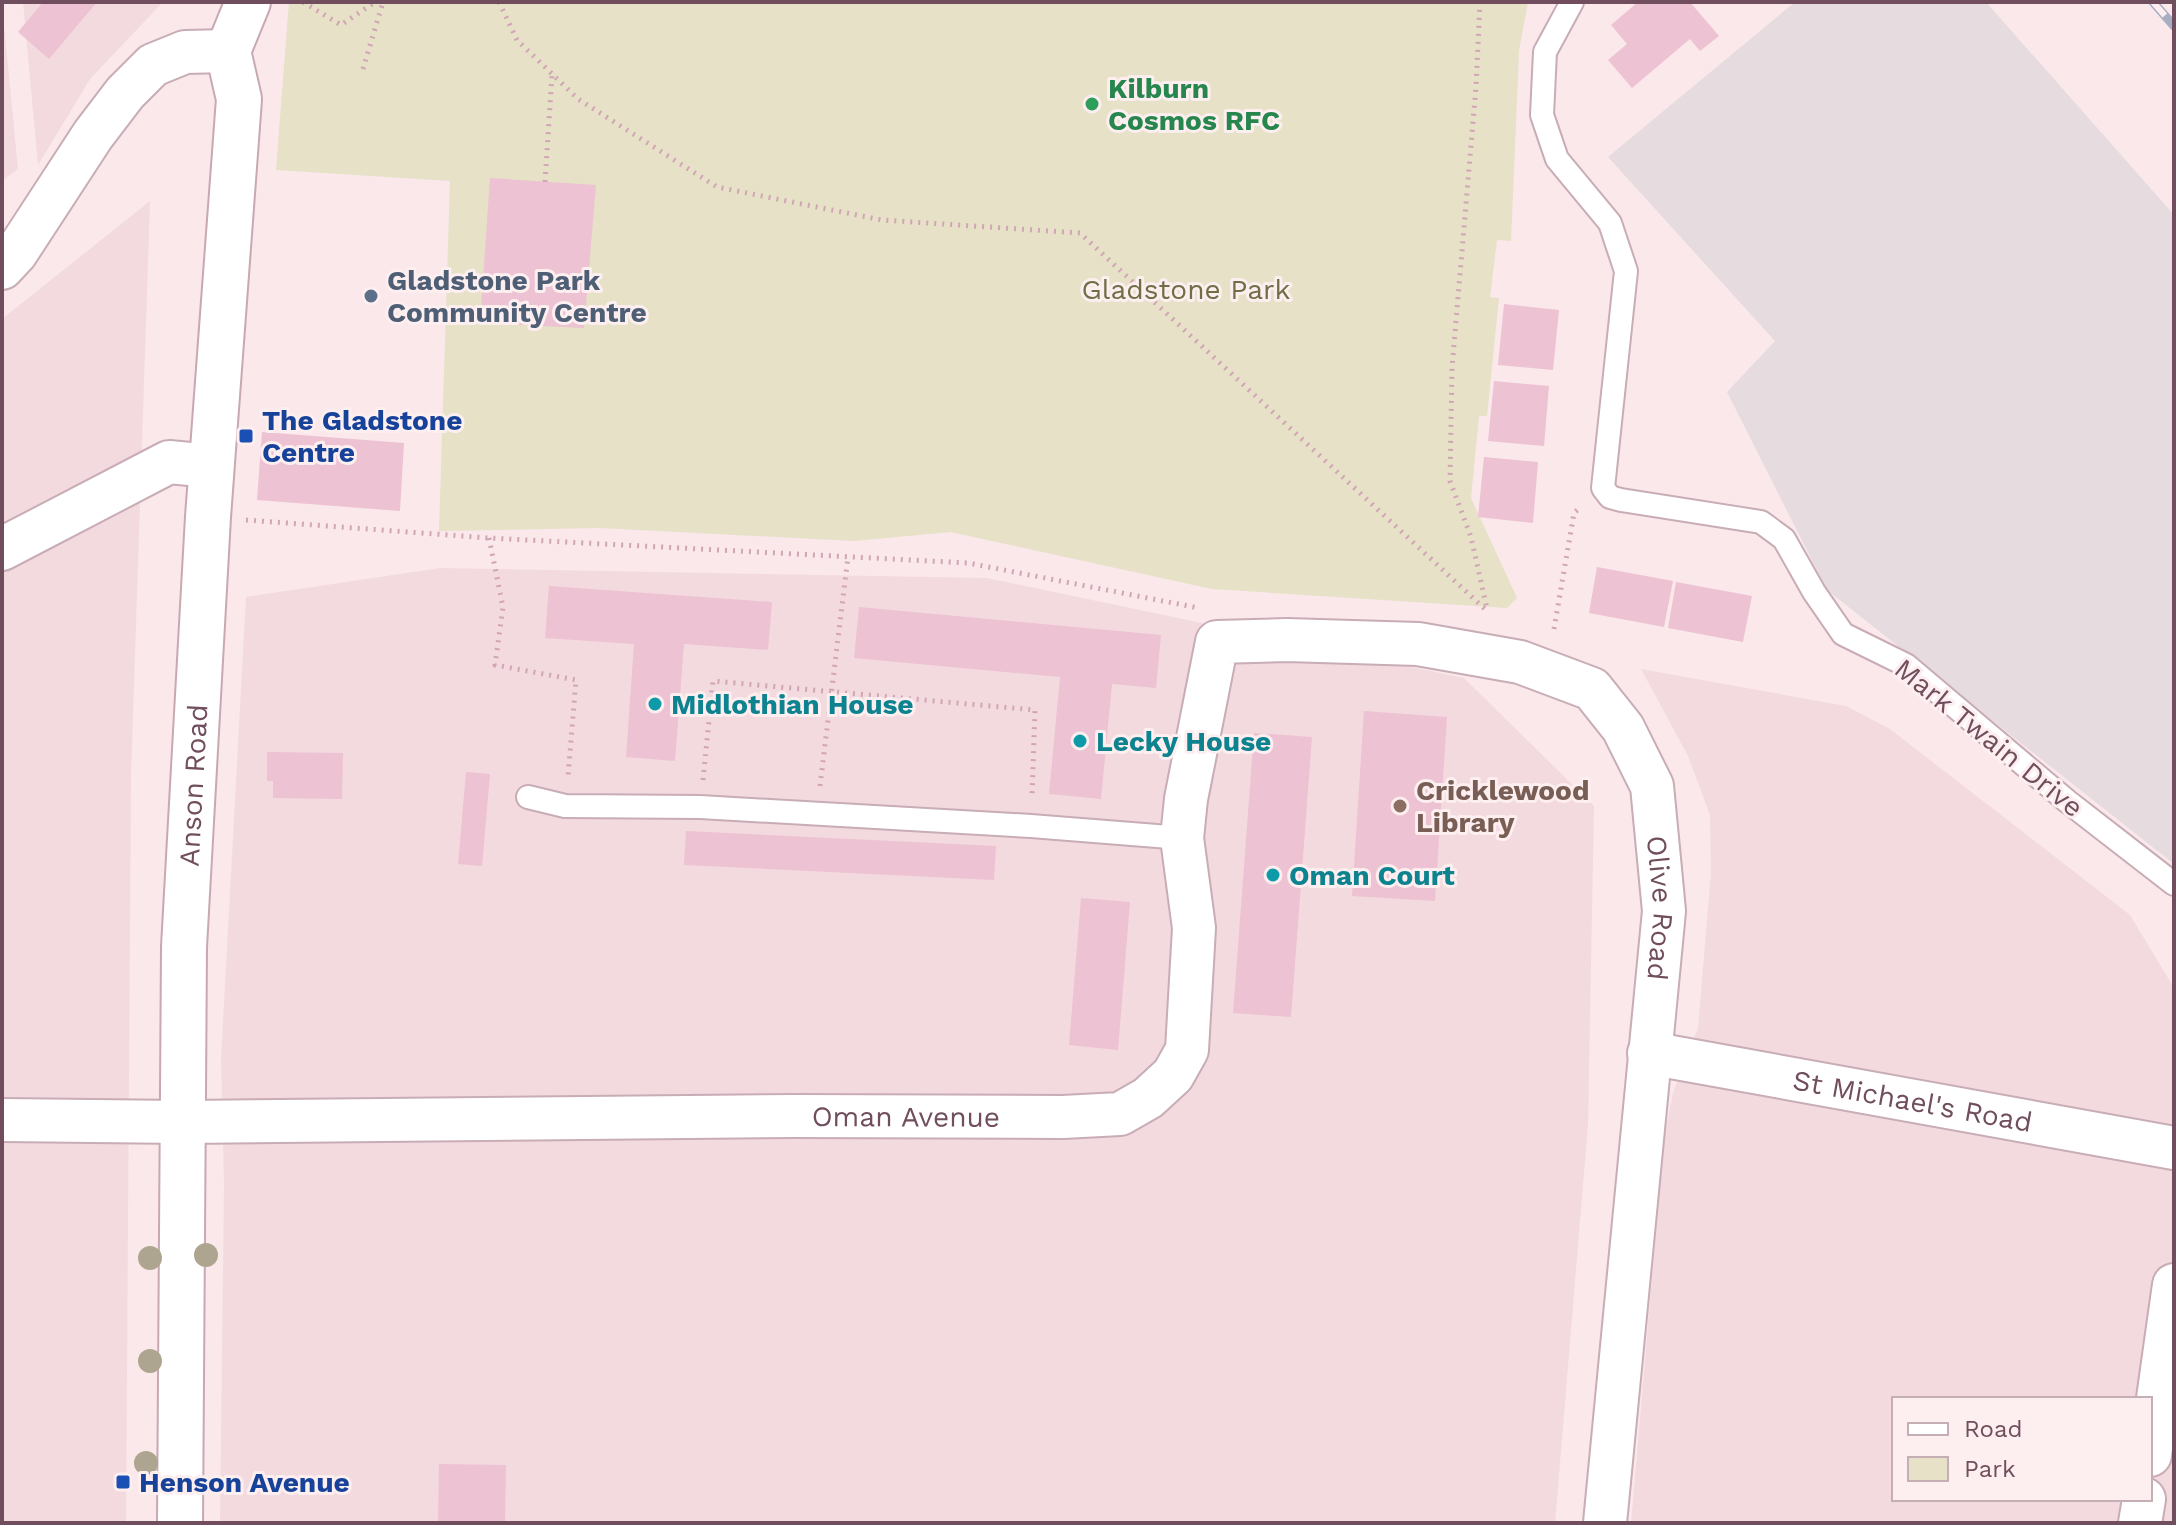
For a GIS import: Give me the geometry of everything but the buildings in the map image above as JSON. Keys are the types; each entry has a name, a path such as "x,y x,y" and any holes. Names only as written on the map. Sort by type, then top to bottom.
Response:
{"street":[{"path":"2,268 16,253 93,135 125,93 153,65 185,52 228,51 248,2"},
{"name":"Anson Road","path":"180,1523 184,947 211,466 239,99 228,51"},
{"path":"2,549 169,462 211,466"},
{"name":"Oman Avenue","path":"2,1120 184,1122 779,1116 1063,1117 1120,1114 1148,1098 1173,1075 1187,1050 1194,928 1182,838 1211,626"},
{"name":"Olive Road","path":"1211,626 1287,640 1418,644 1520,662 1592,689 1623,728 1652,786 1664,911 1605,1523"},
{"name":"St Michael's Road","path":"1649,1053 2174,1148"},
{"path":"2152,1441 2174,1285"},
{"path":"2140,1523 2144,1501"}],"lane":[{"path":"1572,2 1545,52 1542,115 1557,159 1610,223 1626,271 1603,488"},
{"name":"Mark Twain Drive","path":"1603,488 1610,497 1621,500 1761,522 1784,539 1814,592 1843,634 1906,665 2067,801 2174,884"},
{"path":"528,797 565,806 700,807 1182,838"}],"path":[{"path":"303,2 341,25 375,2"},
{"path":"363,69 383,2"},
{"path":"499,2 517,40 578,99 717,187 882,220 1080,233 1487,611 1471,537 1450,481 1452,368 1476,87 1480,2"},
{"path":"545,182 553,74"},
{"path":"1554,629 1574,513 1603,488"},
{"path":"238,520 489,538 968,563 1211,626"},
{"path":"489,538 503,607 495,665 576,680 565,806"},
{"path":"817,814 848,557"},
{"path":"700,807 713,681 1035,710 1031,826"}],"shaded area":[{"path":"23,2 163,2 90,79 38,165"},
{"path":"1795,2 1986,2 2174,215 2174,864 1827,590 1727,392 1775,341 1608,157"},
{"path":"2,5 18,169 2,181"},
{"path":"150,201 131,776 126,1523 2,1523 2,319"},
{"path":"440,568 987,578 1464,678 1594,806 1588,1125 1555,1523 220,1523 224,1184 221,1059 246,597"},
{"path":"1641,669 1846,706 1890,729 2130,915 2174,988 2174,1523 1631,1523 1664,1138 1673,1093 1698,1028 1711,873 1710,815 1688,756"}],"green space":[{"name":"Gladstone Park","path":"289,2 1528,2 1519,51 1511,241 1497,240 1490,297 1499,298 1487,416 1479,416 1471,498 1517,598 1507,608 1212,589 951,532 854,541 600,528 439,531 450,181 276,170"}],"railway":[{"path":"2153,2 2174,26"}],"place":[{"name":"Kilburn Cosmos RFC","path":"1092,104"},
{"name":"Gladstone Park Community Centre","path":"371,296"},
{"name":"The Gladstone Centre","path":"246,436"},
{"name":"Midlothian House","path":"655,704"},
{"name":"Lecky House","path":"1080,741"},
{"name":"Cricklewood Library","path":"1400,806"},
{"name":"Oman Court","path":"1273,875"},
{"name":"Henson Avenue","path":"123,1482"}]}
